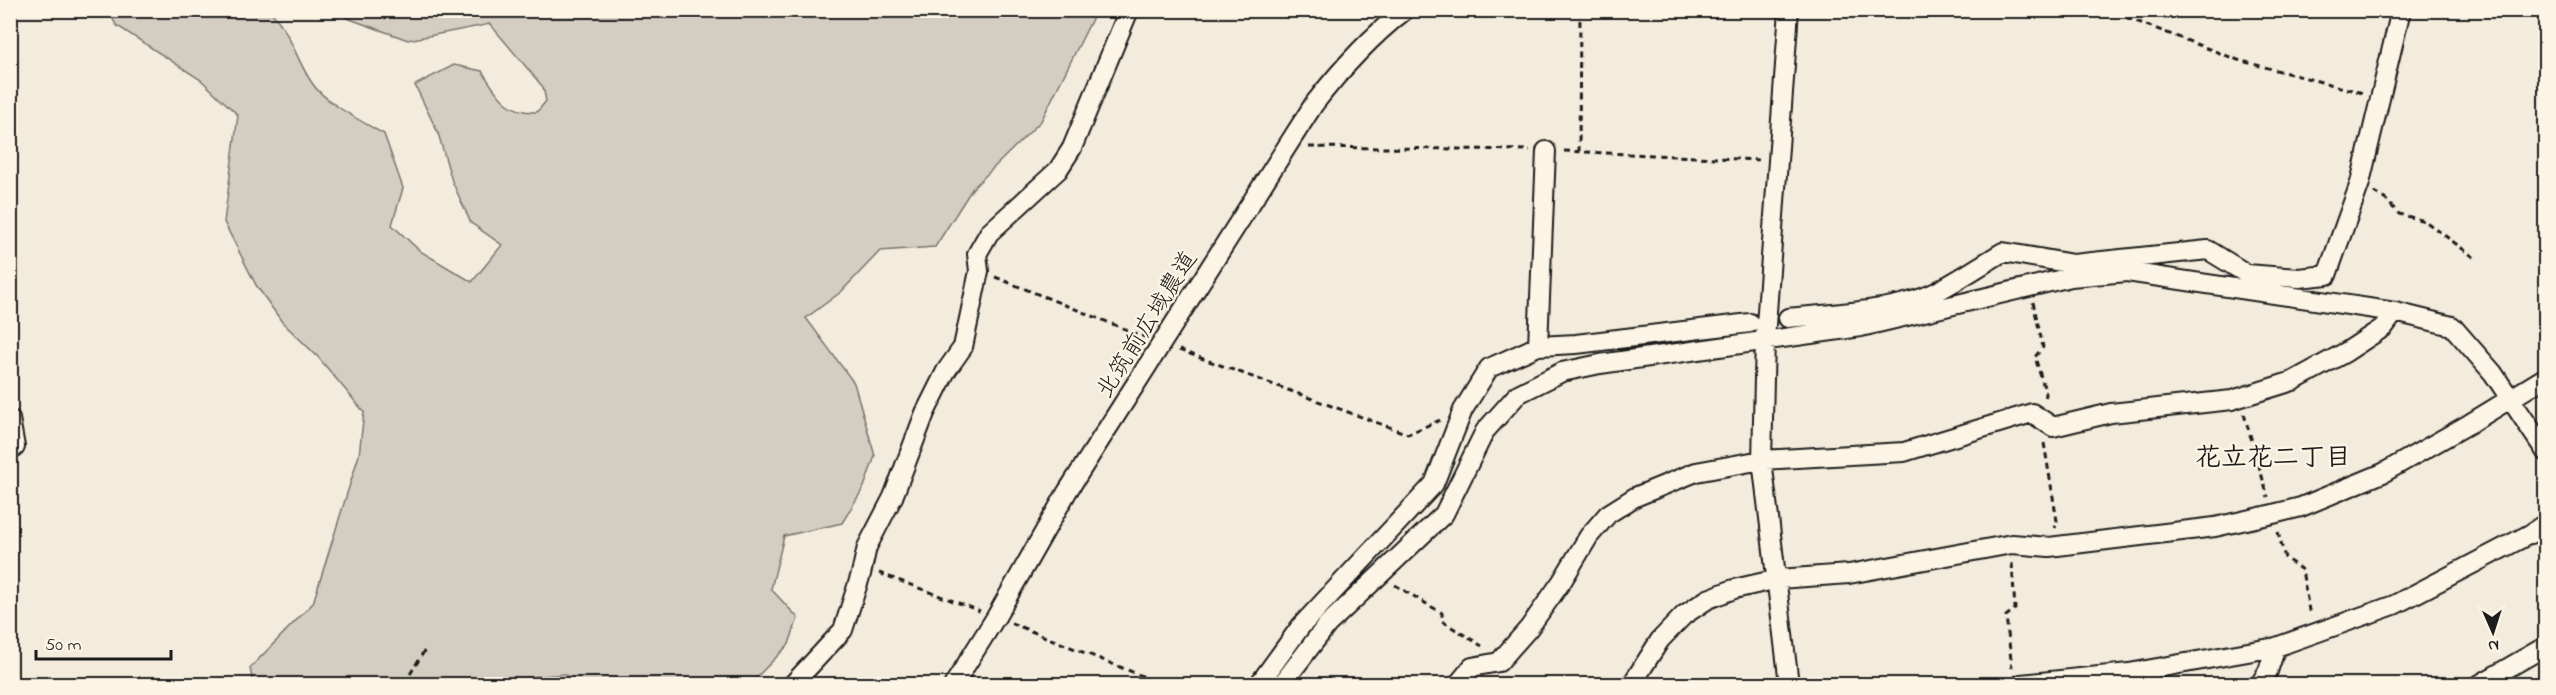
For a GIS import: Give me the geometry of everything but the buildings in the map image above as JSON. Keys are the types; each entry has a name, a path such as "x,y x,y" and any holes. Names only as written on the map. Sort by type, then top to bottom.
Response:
{"street":[{"path":"793,684 843,630 867,547 893,497 925,413 946,371 963,347 979,270 977,254 989,233 1058,170 1072,148 1129,10"},
{"name":"北筑前広域農道","path":"954,684 996,617 1068,492 1314,104 1343,66 1381,29 1405,10"},
{"path":"1789,10 1765,339 1762,460 1789,684"},
{"path":"1788,318 1854,312 1911,300 1935,292 2004,252 2073,264 2208,250 2247,274 2299,278 2327,275 2360,183 2401,10"},
{"path":"1538,346 1546,151"},
{"path":"1282,684 1327,625 1444,514 1485,431 1518,394 1562,372 1765,339 1861,327 2071,277 2127,272 2395,312 2452,326 2493,373 2546,452"},
{"path":"1458,684 1472,667 1499,662 1529,628 1562,581 1588,536 1608,514 1635,497 1696,472 1762,460 1904,452 2032,413 2053,427 2111,413 2170,408 2240,398 2293,381 2346,352 2384,327 2395,312"},
{"path":"1259,684 1301,626 1434,484 1463,410 1489,368 1538,346 1576,344 1750,323"},
{"path":"1632,684 1660,640 1684,615 1708,599 1734,589 1778,579 1849,574 2012,544 2049,547 2215,527 2301,507 2384,473 2546,377"},
{"path":"10,419 15,447"},
{"path":"1452,438 1478,445"},
{"path":"2017,679 2129,673 2276,647 2394,605 2530,534 2546,523"},
{"path":"2480,684 2546,646"},
{"path":"2260,684 2268,671 2276,647"}],"path":[{"path":"1579,152 1580,10"},
{"path":"2107,10 2238,60 2379,97"},
{"path":"2360,183 2386,200 2399,213 2425,220 2475,258"},
{"path":"979,270 1162,344 1408,434 1463,410"},
{"path":"2240,398 2284,558 2302,570 2313,633"},
{"path":"2012,544 2015,609 2006,616 2017,679"},
{"path":"1379,575 1442,612 1442,621 1479,643 1499,662"},
{"path":"407,684 409,676 426,648"}],"shaded area":[{"path":"109,11 270,11 283,28 306,74 318,90 345,112 384,134 403,188 392,225 420,251 472,282 502,245 471,223 452,181 438,133 415,85 454,65 482,71 498,94 510,106 537,112 546,101 543,87 490,24 408,40 347,18 340,11 1096,11 1041,121 972,189 935,247 880,251 841,292 806,318 854,383 875,456 864,487 842,523 784,536 771,589 798,618 789,644 750,684 579,684 565,674 510,679 508,684 253,684 250,668 313,603 359,455 364,412 318,357 282,322 256,285 224,222 238,115 201,80 116,25"}],"district":[{"name":"花立花二丁目","path":"2273,456"}]}
